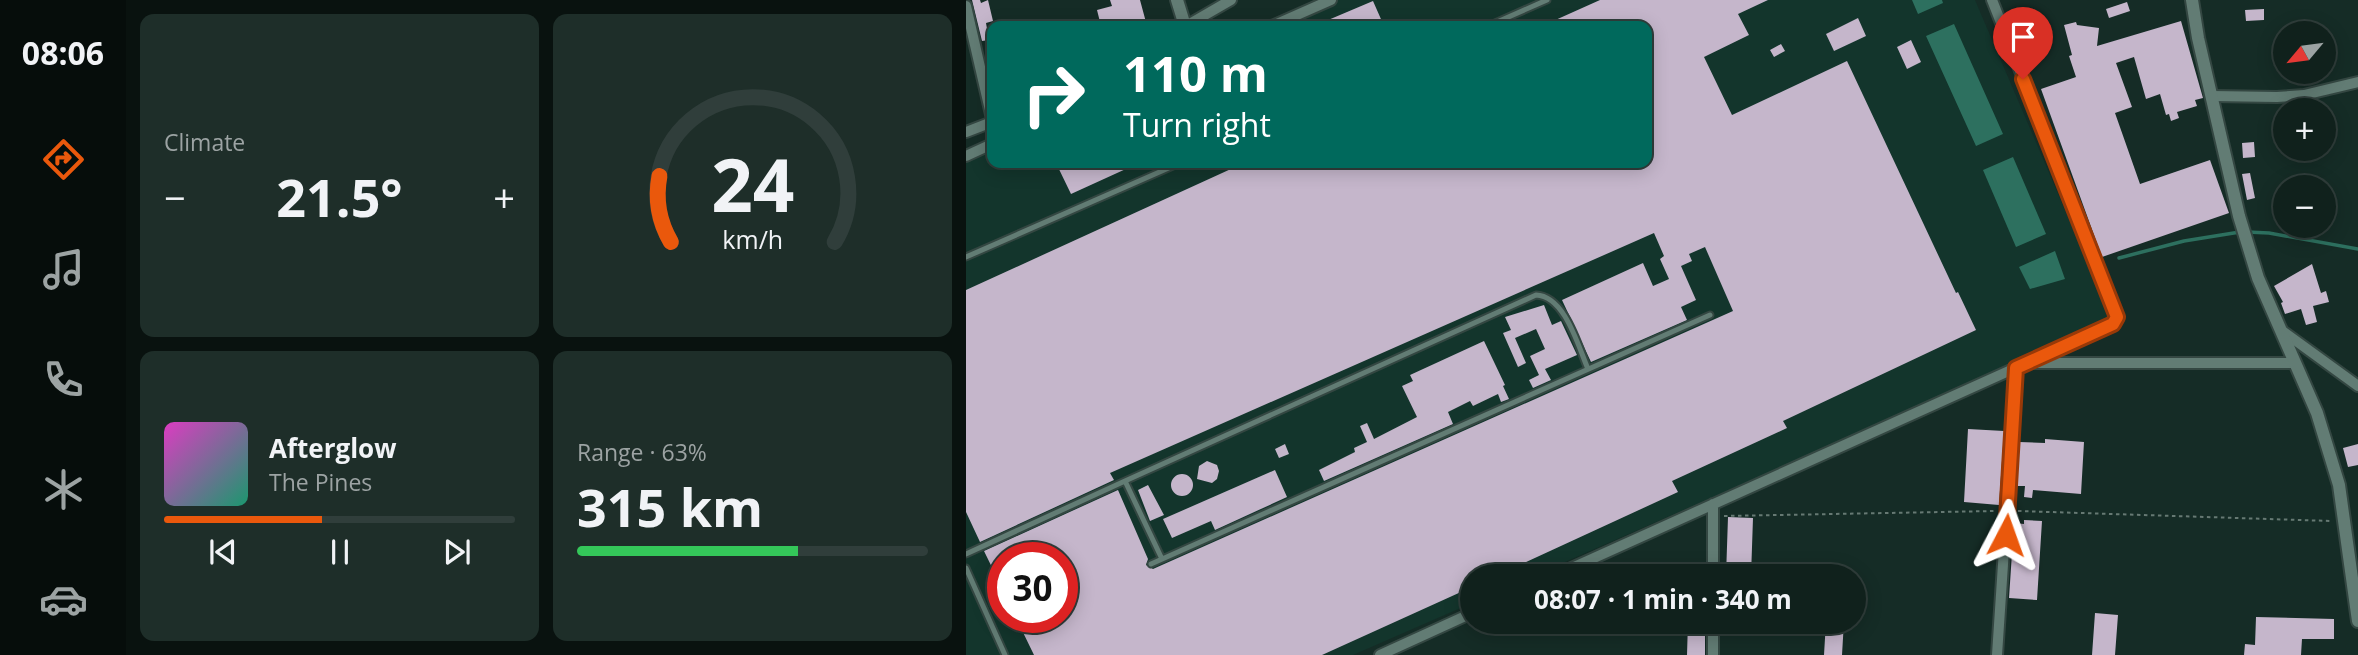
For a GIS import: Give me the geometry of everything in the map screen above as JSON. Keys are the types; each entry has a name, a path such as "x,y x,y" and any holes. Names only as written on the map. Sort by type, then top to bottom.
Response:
{"street":[{"path":"1177,0 1183,21"},
{"path":"1194,21 1231,0"},
{"path":"1283,21 1331,0"},
{"path":"2192,0 2198,38 2246,239 2258,278 2329,448 2339,485 2358,621"},
{"path":"1580,564 2113,324 2117,317 1994,1"},
{"path":"966,6 987,98"},
{"path":"2212,96 2304,95 2358,82"},
{"path":"966,132 987,122"},
{"path":"966,156 987,146"},
{"path":"2279,328 2358,386"},
{"path":"2028,363 2295,363"},
{"path":"1997,655 2016,368"},
{"path":"1713,504 1713,564"},
{"path":"1380,655 1460,618"},
{"path":"1713,634 1713,655"}],"lane":[{"path":"1499,21 1547,0"},
{"path":"966,257 1169,168"},
{"path":"966,554 1536,295 1548,298 1562,310 1588,369"},
{"path":"1150,564 1710,315"},
{"path":"1125,481 1162,559"},
{"path":"966,568 1005,655"}],"path":[{"path":"1713,516 2008,511 2345,521"}],"shaded area":[{"path":"1332,0 1975,0 2110,315 2107,324 1560,564 1460,564 1460,608 1353,655 966,655 966,161 987,151 987,168 1652,168 1652,21 1284,21"},
{"path":"1912,0 1942,0 1943,3 1918,14"},
{"path":"1954,24 2003,134 1976,146 1926,36"},
{"path":"2013,157 2046,234 2016,247 1983,170"},
{"path":"2055,251 2065,279 2030,289 2019,267"}],"building":[{"path":"972,0 980,0 981,3 988,0 993,21 987,21 987,40 982,41"},
{"path":"1110,0 1140,0 1146,21 1100,21 1097,10 1112,6"},
{"path":"1600,0 1768,0 1738,14 1749,35 1704,57 1732,115 1847,61 1976,330 1783,421 1787,428 1672,481 1678,492 1522,564 1460,564 1460,592 1322,655 1034,655 1023,633 1078,633 1078,542 1004,542 1118,490 1148,559 1146,565 1153,569 1733,311 1705,247 1689,254 1692,261 1681,266 1696,300 1681,307 1687,320 1591,362 1562,300 1643,263 1653,286 1669,279 1660,259 1664,256 1654,233 1110,473 1114,480 980,542 966,512 966,290 1233,168 1652,168 1652,21 1553,21"},
{"path":"1373,1 1382,21 1326,21"},
{"path":"2127,2 2130,11 2109,18 2106,9"},
{"path":"2264,9 2264,20 2246,21 2245,10"},
{"path":"1858,18 1866,36 1834,51 1826,34"},
{"path":"2181,21 2203,98 2195,100 2197,106 2177,112 2179,118 2171,121 2169,114 2166,115 2160,94 2146,99 2134,57 2116,63 2132,107 2115,113 2140,184 2210,160 2229,213 2102,257 2041,89 2076,77 2064,25 2076,22 2077,25 2099,28 2097,46"},
{"path":"2034,34 2043,57 2026,64 2017,41"},
{"path":"1911,40 1921,62 1907,69 1897,47"},
{"path":"1781,44 1785,51 1774,57 1770,50"},
{"path":"2254,142 2255,157 2243,158 2242,143"},
{"path":"1058,168 1128,168 1071,194"},
{"path":"2250,173 2255,198 2247,200 2242,174"},
{"path":"2312,264 2321,293 2326,291 2329,302 2313,306 2317,322 2306,325 2301,309 2285,314 2281,303 2283,302 2274,286"},
{"path":"1544,305 1552,325 1561,321 1577,355 1545,369 1551,380 1533,388 1529,380 1539,375 1530,356 1545,349 1536,329 1515,338 1526,363 1518,367 1503,333 1511,330 1505,317"},
{"path":"1484,341 1509,399 1501,402 1498,394 1473,406 1470,401 1448,412 1453,424 1324,481 1319,470 1355,452 1354,448 1367,442 1360,426 1367,423 1374,439 1417,417 1402,386 1413,381 1410,375"},
{"path":"1968,429 2004,431 1999,505 1964,502"},
{"path":"2045,439 2084,442 2081,494 2033,490 2032,498 2024,497 2025,486 2016,486 2019,442 2045,443"},
{"path":"1285,444 1289,454 1279,458 1275,449"},
{"path":"2358,444 2358,465 2348,467 2343,448"},
{"path":"1207,461 1217,465 1219,471 1217,479 1212,483 1197,479 1199,466"},
{"path":"1275,470 1287,497 1215,530 1211,521 1172,538 1163,519"},
{"path":"1182,474 1190,477 1193,485 1190,493 1182,496 1174,493 1171,485 1174,477"},
{"path":"1148,485 1164,515 1150,521 1138,490"},
{"path":"1728,517 1753,518 1751,564 1726,564"},
{"path":"2024,520 2042,521 2037,600 2009,598 2014,523 2024,524"},
{"path":"2095,613 2118,615 2115,655 2092,655"},
{"path":"2256,617 2334,619 2334,639 2302,639 2301,655 2244,655 2245,644 2255,645"},
{"path":"1688,634 1705,634 1705,655 1687,655"},
{"path":"1825,634 1843,634 1842,655 1824,655"}],"waterway":[{"path":"2119,258 2184,241 2240,232"},
{"path":"2247,232 2269,233 2358,249"}],"route":[{"path":"2006,535 2016,368 2113,324 2117,317 2023,79"}]}
